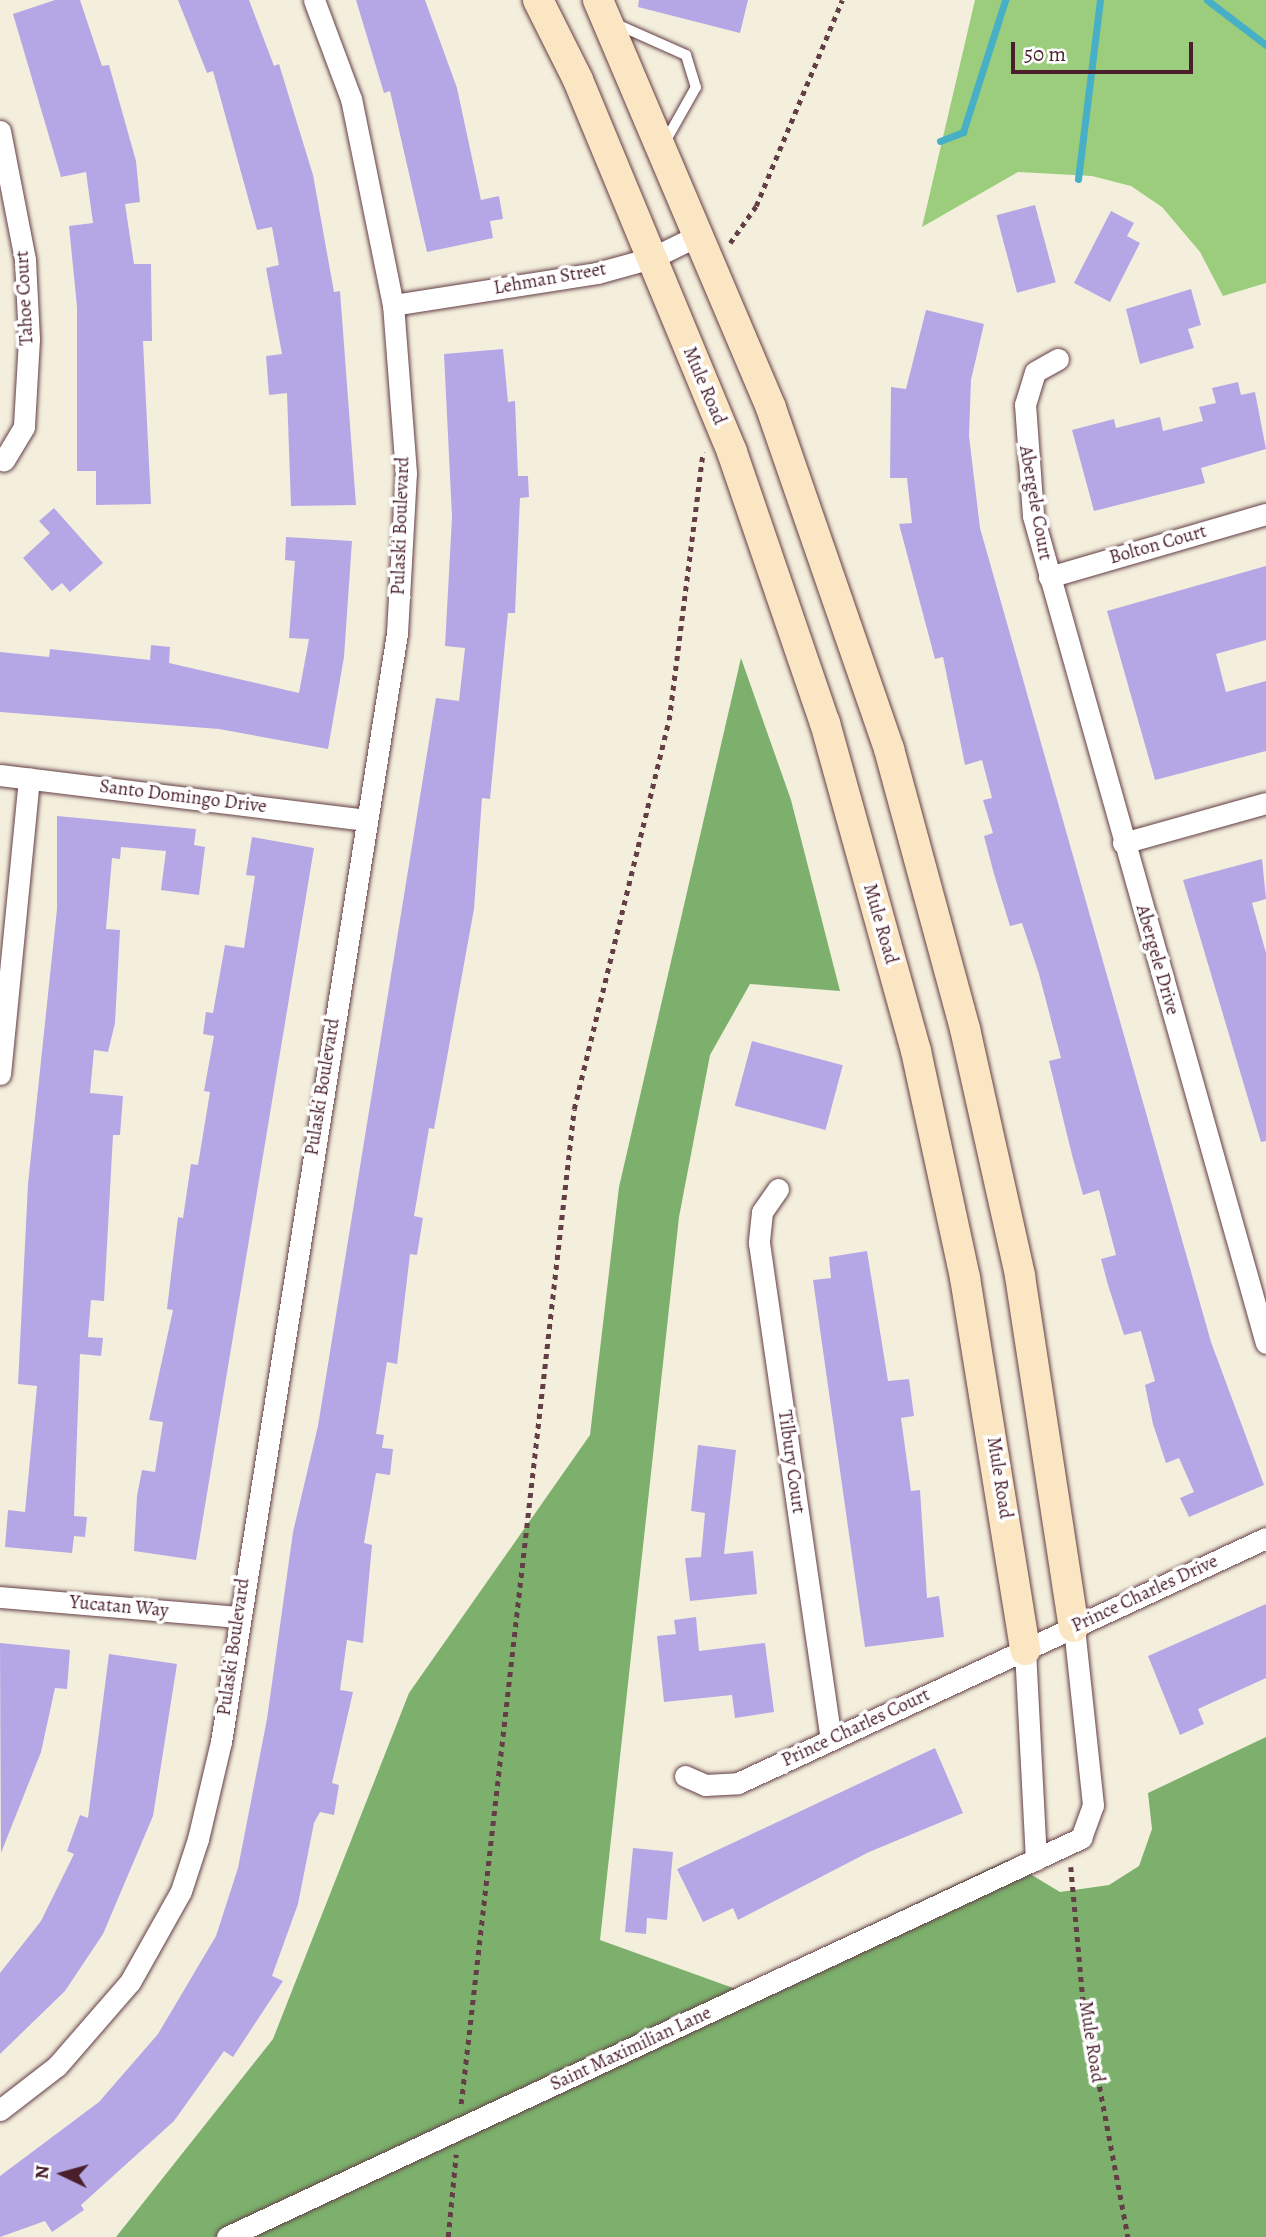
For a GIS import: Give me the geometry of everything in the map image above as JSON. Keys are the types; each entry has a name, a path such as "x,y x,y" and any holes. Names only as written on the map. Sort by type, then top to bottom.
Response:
{"main road":[{"name":"Mule Road","path":"538,0 578,80 652,258 794,625 916,1051 965,1278 1025,1650"},
{"path":"604,11 701,234 865,671 965,1029 1020,1276 1074,1627"}],"street":[{"name":"Pulaski Boulevard","path":"0,2110 94,2028 130,1982 181,1891 222,1742 237,1617 397,633 406,473 393,305 351,99 314,0"},
{"name":"Tahoe Court","path":"0,131 25,260 29,339 24,427 4,460"},
{"name":"Lehman Street","path":"393,305 652,258 701,234"},
{"name":"Abergele Court","path":"1049,577 1022,431 1028,386 1045,363 1058,359"},
{"name":"Bolton Court","path":"1049,577 1266,514"},
{"name":"Abergele Drive","path":"1049,577 1266,1343"},
{"name":"Santo Domingo Drive","path":"0,775 366,820"},
{"path":"0,1074 2,1018 29,778"},
{"path":"1123,843 1266,803"},
{"name":"Tilbury Court","path":"778,1189 762,1212 759,1243 831,1740"},
{"name":"Prince Charles Drive","path":"1025,1650 1266,1538"},
{"name":"Yucatan Way","path":"0,1597 237,1617"},
{"path":"1036,1860 1069,1845 1086,1833 1093,1804 1074,1627"},
{"name":"Prince Charles Court","path":"685,1776 705,1785 738,1783 1025,1650"},
{"name":"Mule Road","path":"1025,1650 1036,1860"},
{"name":"Saint Maximilian Lane","path":"227,2237 1036,1860"}],"lane":[{"path":"604,11 686,55 696,87 663,145"}],"path":[{"path":"714,267 756,206 842,0"},
{"path":"449,2237 458,2129 574,1109 669,720 703,441"},
{"name":"Mule Road","path":"1069,1845 1083,1998 1128,2237"}],"green space":[{"path":"975,0 1266,0 1266,283 1223,296 1200,252 1162,207 1131,186 1092,176 1018,172 922,227"},
{"path":"741,658 791,800 840,991 750,984 710,1055 679,1217 600,1940 736,1989 1007,1860 1060,1892 1109,1885 1139,1866 1152,1829 1148,1793 1266,1737 1266,2237 116,2237 273,2039 409,1693 590,1435 619,1187"}],"building":[{"path":"55,0 80,0 102,66 109,65 136,161 140,202 125,204 134,264 151,264 152,341 143,341 151,504 96,505 96,471 77,471 77,307 69,226 93,223 86,172 61,177 13,14"},
{"path":"178,0 249,0 274,66 279,64 313,175 334,292 340,291 356,505 291,506 287,393 269,395 266,356 282,354 266,268 279,265 272,227 257,230 213,71 207,73"},
{"path":"356,0 425,0 457,88 481,200 499,196 503,219 490,221 493,238 427,252 390,91 384,93"},
{"path":"639,0 748,0 740,33 638,7"},
{"path":"1035,205 1056,282 1017,293 996,215"},
{"path":"1111,211 1134,223 1127,236 1140,243 1110,302 1074,283"},
{"path":"1191,289 1201,325 1188,329 1194,348 1140,364 1126,309"},
{"path":"926,310 984,324 971,380 969,436 980,528 1211,1342 1264,1485 1189,1517 1180,1498 1194,1492 1179,1458 1166,1463 1153,1424 1145,1385 1155,1381 1141,1331 1124,1335 1108,1285 1101,1259 1116,1255 1099,1190 1083,1195 1049,1061 1061,1058 1039,974 1022,923 1010,926 994,874 984,836 993,833 983,800 992,798 982,760 965,765 943,657 935,659 899,524 912,523 907,478 890,478 891,387 906,389"},
{"path":"503,349 508,402 515,401 518,476 528,476 529,497 520,498 515,613 508,613 490,799 482,798 474,909 434,1129 429,1128 414,1216 423,1218 417,1255 410,1254 397,1364 387,1362 376,1434 384,1435 382,1448 393,1449 390,1475 376,1473 364,1543 372,1545 363,1643 347,1640 340,1690 353,1692 332,1783 339,1785 334,1815 320,1812 314,1823 298,1904 272,1976 283,1981 233,2057 224,2051 174,2121 81,2205 84,2210 52,2232 45,2221 0,2237 0,2176 99,2102 158,2034 216,1936 238,1868 267,1719 293,1532 318,1426 436,698 459,701 465,648 445,646 452,517 444,354"},
{"path":"1238,382 1241,395 1255,392 1266,449 1201,468 1205,483 1094,511 1072,430 1114,419 1116,428 1160,417 1163,431 1203,421 1199,407 1216,403 1212,388"},
{"path":"54,508 103,563 70,592 62,583 52,591 23,558 50,533 39,521"},
{"path":"286,537 352,541 344,657 328,749 219,729 0,712 0,652 49,657 50,649 150,660 151,645 170,647 169,663 299,693 309,639 289,638 295,561 285,560"},
{"path":"1266,566 1266,640 1216,654 1226,692 1266,681 1266,751 1155,780 1107,611"},
{"path":"57,816 196,829 194,845 205,847 199,895 161,890 166,851 121,847 120,859 112,858 106,929 120,930 115,1023 108,1052 94,1050 90,1093 123,1096 120,1135 113,1135 104,1301 91,1300 88,1337 103,1338 101,1356 80,1354 74,1516 87,1517 85,1537 74,1536 72,1553 5,1547 8,1510 25,1512 37,1386 18,1384 28,1184 57,909"},
{"path":"252,837 314,848 196,1560 134,1551 137,1496 142,1470 155,1472 163,1422 149,1420 173,1310 167,1309 178,1217 183,1218 191,1164 198,1165 210,1092 204,1091 214,1036 203,1034 206,1012 213,1013 225,945 244,948 255,876 246,875"},
{"path":"1262,859 1266,899 1252,903 1266,953 1266,1141 1261,1142 1183,880"},
{"path":"752,1041 843,1065 825,1130 735,1106"},
{"path":"867,1251 888,1381 909,1379 914,1416 901,1418 911,1491 920,1490 927,1598 939,1596 944,1637 865,1647 813,1280 831,1278 829,1257"},
{"path":"698,1445 736,1450 724,1554 753,1551 757,1594 690,1601 685,1558 701,1557 705,1513 691,1511"},
{"path":"1266,1604 1266,1678 1198,1709 1204,1724 1180,1735 1148,1656"},
{"path":"696,1617 699,1651 765,1643 774,1712 735,1718 732,1695 664,1702 657,1636 676,1634 674,1620"},
{"path":"0,1643 70,1650 67,1689 55,1688 41,1752 1,1853"},
{"path":"109,1654 177,1664 153,1816 103,1934 65,1991 0,2054 0,1973 41,1921 74,1854 67,1851 80,1815 88,1818"},
{"path":"935,1748 963,1813 869,1852 738,1920 733,1908 703,1922 677,1869"},
{"path":"633,1848 673,1852 667,1920 647,1918 646,1934 625,1932"}],"waterway":[{"path":"940,141 963,132 1005,0"},
{"path":"1078,179 1100,0"},
{"path":"1207,0 1266,45"}]}
